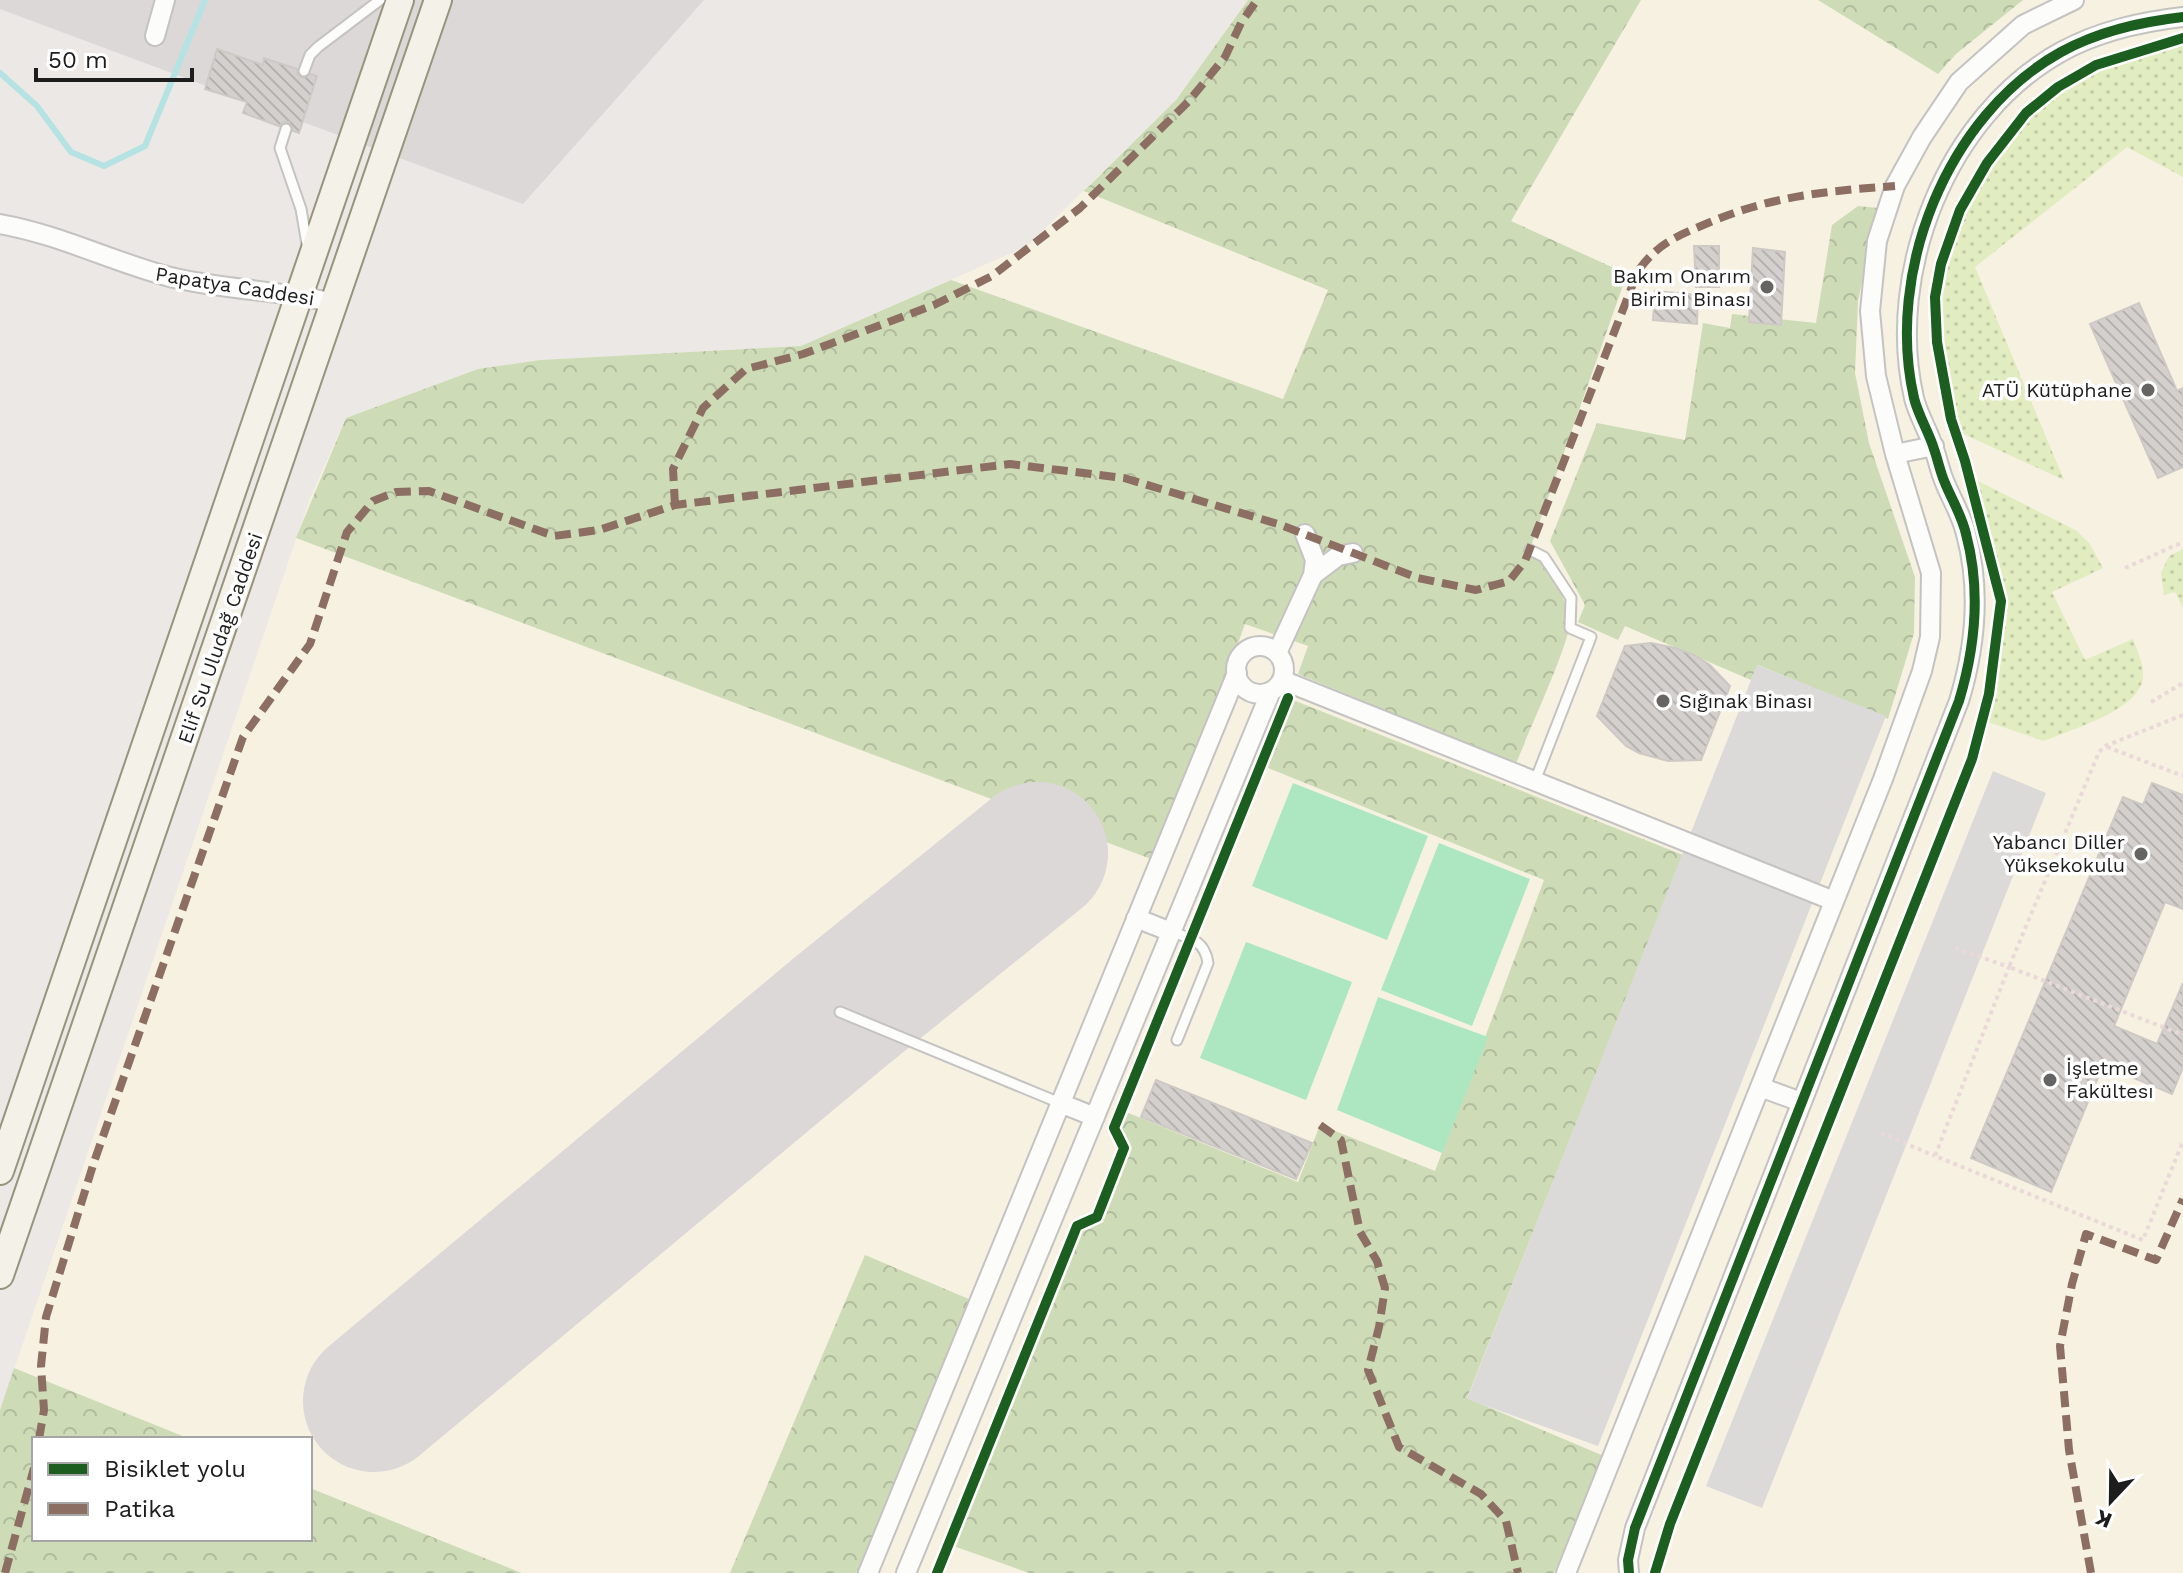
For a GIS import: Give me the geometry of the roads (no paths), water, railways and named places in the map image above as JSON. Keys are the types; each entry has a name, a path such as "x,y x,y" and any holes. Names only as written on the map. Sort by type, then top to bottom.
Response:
{"main road":[{"name":"Elif Su Uludağ Caddesi","path":"0,1171 400,0"},
{"name":"Elif Su Uludağ Caddesi","path":"0,1275 438,0"}],"street":[{"path":"155,36 165,0"},
{"path":"1566,1573 1908,711 1930,637 1931,573 1895,454 1876,376 1870,311 1877,241 1895,186 1922,137 1959,82 2023,25 2074,0"},
{"path":"1629,1573 1628,1560 1635,1528 1959,701 1971,662 1976,580 1966,530 1943,480 1934,446 1914,400 1909,359 1911,272 1939,192 1954,160 1992,106 2059,53 2094,36 2130,25 2183,17"},
{"name":"Papatya Caddesi","path":"0,224 176,278 299,294 334,303"},
{"path":"1895,454 1934,446"},
{"path":"1277,653 1313,575 1315,560 1305,534"},
{"path":"1313,575 1338,556 1353,553"},
{"path":"868,1573 1237,673 1239,658 1250,648 1267,647 1277,653 1283,663 1277,685 1171,932 906,1573"},
{"path":"1237,673 1249,691 1264,694 1277,685"},
{"path":"1277,685 1535,781 1834,901"},
{"path":"1136,918 1171,932"},
{"path":"1760,1087 1801,1102"},
{"path":"1060,1103 1095,1117"}],"lane":[{"path":"304,71 310,55 318,47 380,0"},
{"path":"286,129 280,148 301,209 309,263"},
{"path":"1530,550 1544,557 1571,598 1570,628 1591,637 1535,781"},
{"path":"1171,932 1195,939 1206,950 1208,963 1177,1040"},
{"path":"840,1012 1060,1103"}],"waterway":[{"path":"0,73 37,106 71,152 104,166 145,146 205,0"}],"place":[{"name":"Bakım Onarım Birimi Binası","path":"1767,287"},
{"name":"ATÜ Kütüphane","path":"2148,390"},
{"name":"Sığınak Binası","path":"1663,701"},
{"name":"Yabancı Diller Yüksekokulu","path":"2141,854"},
{"name":"İşletme Fakültesı","path":"2050,1080"}]}
